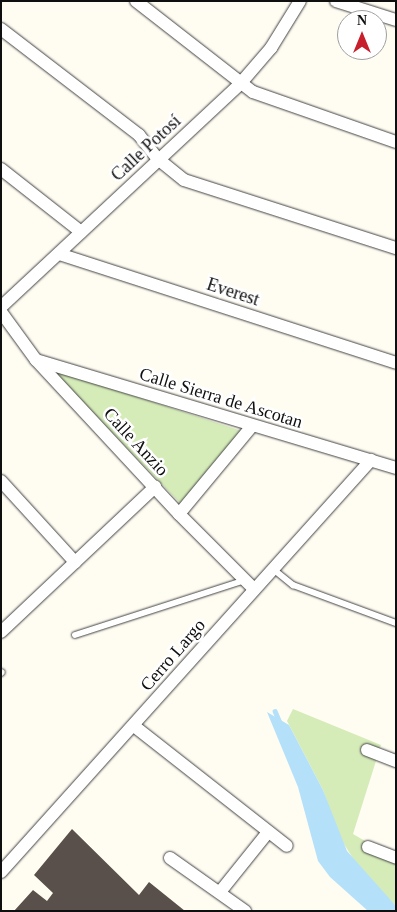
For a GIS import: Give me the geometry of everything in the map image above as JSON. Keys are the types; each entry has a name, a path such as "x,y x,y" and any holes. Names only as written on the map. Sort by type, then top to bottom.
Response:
{"street":[{"path":"136,1 240,84 266,99 396,142"},
{"name":"Calle Potosí","path":"1,307 240,84 280,36 300,1"},
{"path":"336,1 396,20"},
{"path":"1,29 139,135 158,160 184,180 396,248"},
{"path":"1,169 81,232"},
{"name":"Everest","path":"59,254 396,363"},
{"name":"Calle Anzio","path":"1,312 36,360 179,514 249,584"},
{"name":"Calle Sierra de Ascotan","path":"36,360 396,468"},
{"path":"179,514 252,426"},
{"name":"Cerro Largo","path":"1,872 134,726 249,584 272,568 371,460"},
{"path":"1,481 75,562"},
{"path":"1,632 155,487"},
{"path":"134,726 287,846"},
{"path":"367,750 396,760"},
{"path":"220,892 268,832"},
{"path":"368,847 396,858"},
{"path":"170,858 245,911"}],"lane":[{"path":"272,568 293,585 396,624"},
{"path":"75,635 249,584"}],"green space":[{"path":"51,369 245,432 181,504"},
{"path":"293,709 381,745 353,834 396,859 396,906 359,868 339,836 323,790 287,721"}],"water":[{"path":"267,712 289,725 323,790 347,851 396,906 396,911 368,911 330,877 318,861 298,787"}],"building":[{"path":"72,829 139,895 149,882 185,911 14,911 33,890 47,901 53,893 34,875"}],"waterway":[{"path":"275,711 280,723"}]}
